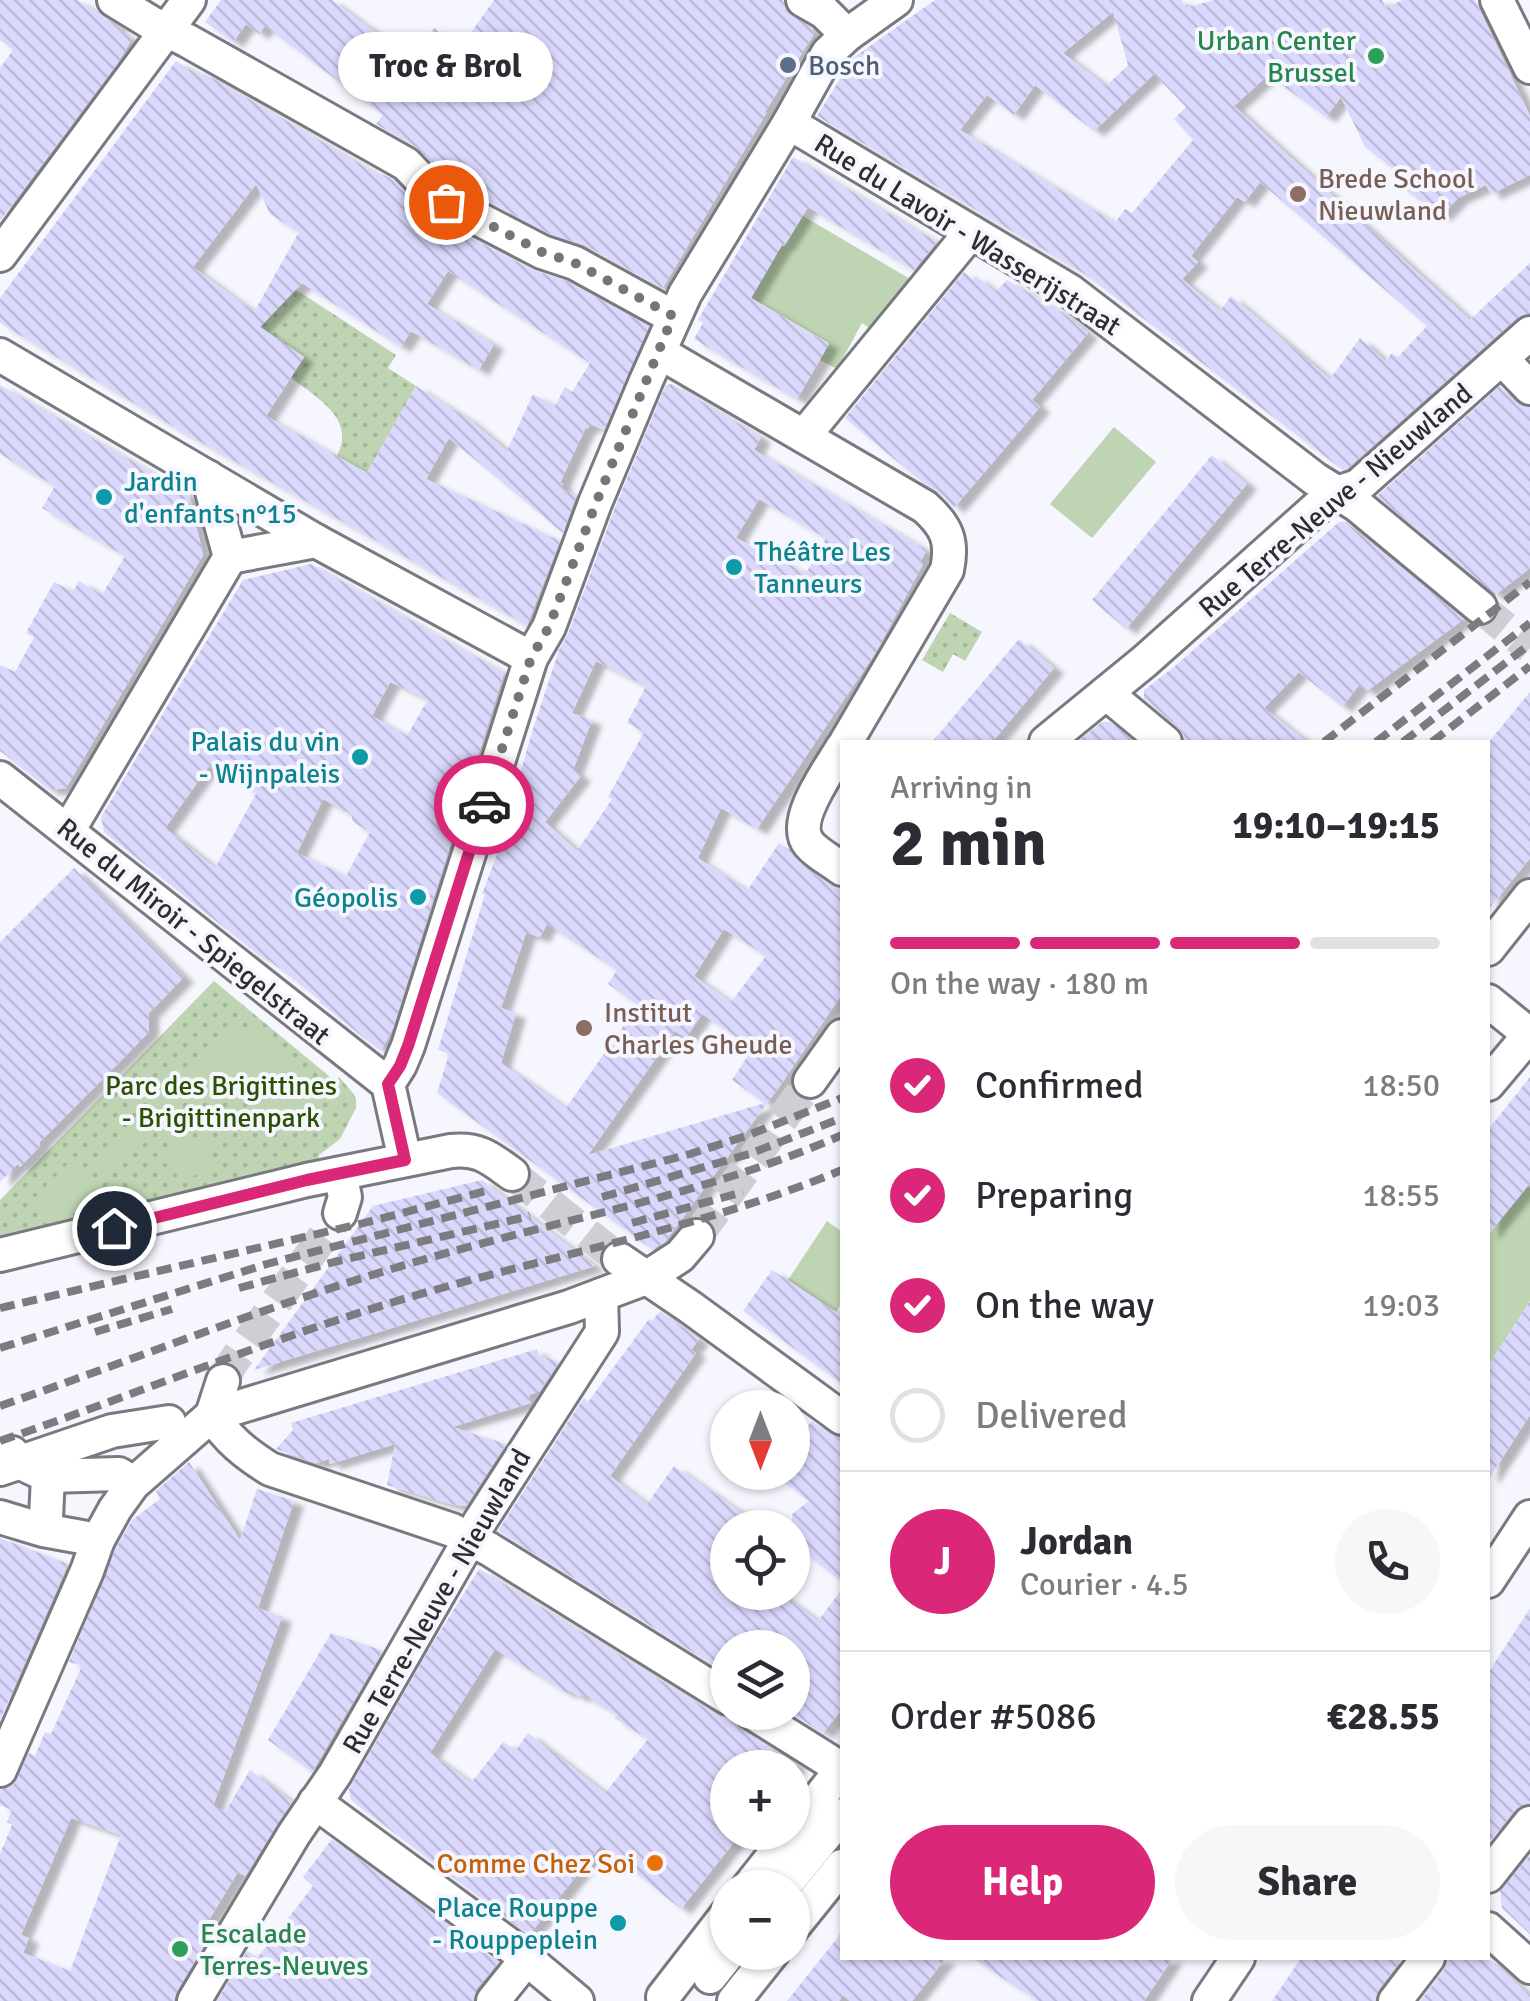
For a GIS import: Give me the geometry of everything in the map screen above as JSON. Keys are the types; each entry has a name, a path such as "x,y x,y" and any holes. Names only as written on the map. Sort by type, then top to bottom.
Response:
{"street":[{"path":"114,0 406,164 446,202 542,252 575,263 673,316"},
{"path":"0,255 189,0"},
{"path":"803,0 824,12 846,35"},
{"path":"405,1160 388,1084 408,1046 531,658 549,627 673,316 828,54 846,35 896,0"},
{"path":"1498,0 1530,67"},
{"name":"Rue du Lavoir - Wasserijstraat","path":"788,124 1070,292 1315,479 1356,505 1480,607"},
{"path":"804,436 971,232"},
{"name":"Rue Terre-Neuve - Nieuwland","path":"1048,740 1320,504 1336,493 1358,486 1530,334"},
{"path":"659,352 925,508 939,520 946,533 950,552 941,580 847,740"},
{"path":"0,355 316,541 531,658"},
{"path":"1502,359 1530,388"},
{"path":"68,831 230,557 208,477"},
{"path":"230,557 316,541"},
{"path":"1106,693 1163,740"},
{"path":"840,752 802,826 811,847 840,867"},
{"name":"Rue du Miroir - Spiegelstraat","path":"6,794 68,831 388,1084"},
{"path":"1490,946 1530,896"},
{"path":"1490,1002 1530,1034 1490,1082"},
{"path":"810,1081 840,1039"},
{"path":"0,1255 307,1180 466,1150 512,1174"},
{"path":"340,1174 345,1197 340,1212"},
{"path":"0,1770 114,1509 133,1484 212,1415 601,1295 633,1268 680,1256 697,1236"},
{"path":"633,1268 840,1417"},
{"name":"Rue Terre-Neuve - Nieuwland","path":"194,2001 344,1758 478,1523 602,1332 601,1295"},
{"path":"212,1415 223,1382"},
{"path":"212,1415 244,1452 270,1469 452,1530 505,1558 710,1687"},
{"path":"20,1465 112,1431 169,1422"},
{"path":"20,1465 118,1474 127,1480"},
{"path":"20,1465 46,1518"},
{"path":"1490,1578 1530,1516"},
{"path":"0,1517 98,1540"},
{"path":"780,1730 840,1768"},
{"path":"810,1809 840,1772"},
{"path":"316,1802 578,2001"},
{"path":"798,1870 840,1817"},
{"path":"1490,1873 1530,1823"},
{"path":"762,1870 778,1850"},
{"path":"810,1906 840,1868"},
{"path":"1490,1930 1530,1967"},
{"path":"662,2000 710,1937"},
{"path":"493,2001 526,1960"},
{"path":"1209,2001 1237,1960"},
{"path":"1395,2001 1426,1960"},
{"path":"734,2001 759,1970"}],"green space":[{"path":"803,216 917,283 878,334 862,323 837,369 820,360 829,343 751,298"},
{"path":"295,289 396,355 388,368 416,386 367,473 337,456 342,443 338,420 322,401 291,378 304,357 260,327"},
{"path":"1114,427 1156,462 1092,538 1050,504"},
{"path":"950,613 982,632 965,661 953,654 943,672 922,660"},
{"name":"Parc des Brigittines - Brigittinenpark","path":"214,981 335,1081 339,1077 353,1093 356,1108 340,1139 319,1155 320,1165 0,1238 0,1200"},
{"path":"256,1027 326,1095 289,1132 219,1065"},
{"path":"234,1029 239,1035 107,1169 101,1164"},
{"path":"187,1132 193,1138 202,1137 210,1157 205,1170 182,1176 173,1172 165,1155 174,1138"},
{"path":"73,1158 97,1182 57,1222 33,1199"},
{"path":"1528,1186 1530,1301 1490,1363 1490,1233"},
{"path":"827,1221 840,1231 840,1306 836,1312 788,1280"}],"building":[{"path":"0,0 77,0 132,39 0,221 0,68 13,50 0,40"},
{"path":"221,0 332,0 411,59 434,28 460,48 494,0 783,0 786,11 812,28 814,34 660,287 585,245 550,234 457,185 416,147 376,124 383,115 265,26 259,34 246,24 233,42 205,22"},
{"path":"935,0 1182,0 1185,8 1214,0 1382,0 1386,8 1402,0 1475,0 1530,116 1530,175 1491,194 1486,185 1458,198 1441,216 1399,185 1405,178 1365,147 1341,97 1326,117 1268,75 1234,106 1470,320 1530,263 1530,314 1517,318 1343,470 1085,274 817,116 853,58","holes":["1113,12 1128,65 1106,86 1063,53","1154,74 1186,107 1174,119 1193,140 1132,213 1125,209 1115,223 960,130 987,95 1014,115 1035,85 1094,131","1260,182 1427,326 1398,357 1392,353 1385,361 1360,338 1330,379 1231,296 1220,311 1182,279 1198,262 1191,256 1237,197 1245,202"]},
{"path":"176,61 394,180 437,220 533,270 567,281 649,326 604,430 590,424 586,427 560,483 561,488 576,496 563,533 449,438 426,479 560,541 527,625 174,427 0,323 0,298","holes":["256,184 270,214 299,232 254,312 193,267","448,271 590,363 572,392 565,387 555,406 533,394 507,451 470,420 416,386 367,473 266,416 304,357 260,327 302,283 401,347 411,331 479,370 494,344 427,304"]},
{"path":"793,157 937,242 914,270 808,207 751,298 829,344 797,399 694,339 703,323 698,320"},
{"path":"964,272 974,280 976,276 995,292 1007,280 1063,313 1088,333 1032,400 1040,407 954,508 845,418"},
{"path":"672,384 761,437 754,450 927,550 876,652 757,829 721,808 698,858 747,891 779,843 808,870 840,888 840,997 782,1083 664,1243 652,1249 437,1093 449,1054 438,1050 482,894 559,650 666,385","holes":["759,499 826,538 806,573 736,538","596,661 646,686 627,723 644,732 608,797 612,799 577,851 545,822 581,776 573,770 592,720 572,713","547,924 617,970 608,984 638,1005 566,1108 501,1063 516,1013 501,1008 526,933 540,937","724,929 766,956 731,1002 694,976","702,1014 753,1048 732,1080 765,1103 588,1155 675,1031 686,1038"]},
{"path":"0,385 189,494 203,555 66,788 50,790 0,751 0,665 15,672 34,637 26,633 54,582 73,592 79,581 102,595 125,556 42,508 55,486 0,454"},
{"path":"1500,386 1516,402 1530,407 1530,568 1495,595 1377,496"},
{"path":"1212,455 1247,484 1126,629 1092,600"},
{"path":"1339,522 1346,522 1464,619 1367,691 1359,685 1342,707 1299,672 1264,708 1304,740 1184,740 1178,727 1144,699 1144,690"},
{"path":"311,564 504,673 393,1028 381,1051 104,832 101,817 243,580","holes":["390,682 428,699 407,736 372,716","209,766 257,792 215,868 165,828","323,799 351,814 353,822 370,832 346,876 297,853"]},
{"path":"1019,639 1054,668 994,740 934,740"},
{"path":"1530,692 1530,858 1490,908 1490,741"},
{"path":"1102,722 1110,722 1132,740 1080,740"},
{"path":"74,868 184,977 149,1013 149,1032 20,1167 18,1164 0,1182 0,942"},
{"path":"1530,1077 1530,1183 1490,1233 1490,1127"},
{"path":"482,1180 595,1266 254,1370 373,1206"},
{"path":"772,1270 840,1315 840,1383 743,1311"},
{"path":"1530,1301 1530,1415 1490,1477 1490,1363"},
{"path":"660,1311 699,1339 691,1350 696,1353 610,1476 647,1504 674,1466 738,1510 710,1510 710,1610 803,1610 818,1621 840,1592 840,1712 823,1733 810,1725 810,1630 710,1630 710,1663 498,1531 584,1398 588,1402 649,1319 652,1321"},
{"path":"537,1349 539,1355 559,1362 540,1391 529,1395 531,1403 452,1427 506,1444 466,1506 387,1485 395,1444 330,1464 329,1459 316,1463 276,1449 293,1430 291,1423"},
{"path":"812,1421 840,1438 840,1580 810,1557 810,1510 797,1510 809,1501 795,1490 810,1490"},
{"path":"189,1462 240,1540 257,1489 294,1501 258,1608 282,1617 213,1806 225,1812 250,1770 292,1802 245,1876 238,1872 201,1933 209,1937 174,2001 0,2001 0,1854 12,1825 7,1822 12,1810 0,1805 0,1790 13,1785 29,1753 35,1756 45,1732 51,1734 82,1666 69,1662 116,1548 132,1520 160,1499 156,1491","holes":["71,1818 121,1835 70,1971 23,1953 29,1938 21,1935"]},
{"path":"0,1538 68,1564 0,1720"},
{"path":"479,1569 710,1711 710,1730 742,1730 773,1750 710,1750 710,1850 728,1850 681,1909 601,1845 529,1935 351,1800 349,1789","holes":["495,1649 567,1693 569,1690 617,1714 614,1718 648,1739 605,1793 528,1733 516,1750 503,1742 471,1783 430,1753"]},
{"path":"1530,1608 1530,1803 1514,1811 1490,1841 1490,1670"},
{"path":"331,1633 383,1651 312,1772 268,1740"},
{"path":"332,1839 499,1962 477,1988 473,2001 217,2001 247,1951 258,1957 313,1886 303,1877"},
{"path":"1530,1855 1530,1934 1502,1908 1500,1891"},
{"path":"840,1935 840,1960 944,1960 912,2001 850,2001 843,1995 839,2001 787,2001"},
{"path":"975,1960 1172,1960 1144,2001 1038,2001"},
{"path":"1300,1960 1401,1960 1379,1989 1375,2001 1272,2001"},
{"path":"1447,1960 1489,1960 1530,1995 1530,2001 1420,2001"}],"tunnel":[{"path":"1480,607 1530,648"},
{"path":"697,1236 810,1081"},
{"path":"512,1174 619,1259"},
{"path":"223,1381 340,1213"}],"railway":[{"path":"1327,740 1530,582"},
{"path":"1379,740 1530,623"},
{"path":"1406,740 1530,644"},
{"path":"1435,740 1530,666"},
{"path":"0,1348 267,1264 690,1154 840,1099"},
{"path":"602,1197 749,1154 840,1119"},
{"path":"0,1406 369,1276 687,1190 840,1136"},
{"path":"0,1441 350,1316 734,1209 840,1171"},
{"path":"0,1308 486,1191"},
{"path":"632,1223 743,1192"},
{"path":"239,1288 530,1216"},
{"path":"95,1332 172,1309"}],"way so far":[{"path":"446,202 542,252 575,263 673,316 549,627 531,658 484,805"}],"place":[{"name":"Urban Center Brussel","path":"1376,56"},
{"name":"Bosch","path":"788,65"},
{"name":"Brede School Nieuwland","path":"1298,194"},
{"name":"Troc & Brol","path":"446,202"},
{"name":"Jardin d'enfants n°15","path":"104,497"},
{"name":"Théâtre Les Tanneurs","path":"734,567"},
{"name":"Palais du vin - Wijnpaleis","path":"360,757"},
{"name":"Géopolis","path":"418,897"},
{"name":"Institut Charles Gheude","path":"584,1028"},
{"name":"Comme Chez Soi","path":"655,1863"},
{"name":"Place Rouppe - Rouppeplein","path":"618,1923"},
{"name":"Escalade Terres-Neuves","path":"180,1949"}],"route":[{"path":"114,1228 405,1160 388,1084 408,1046 484,805"}]}
